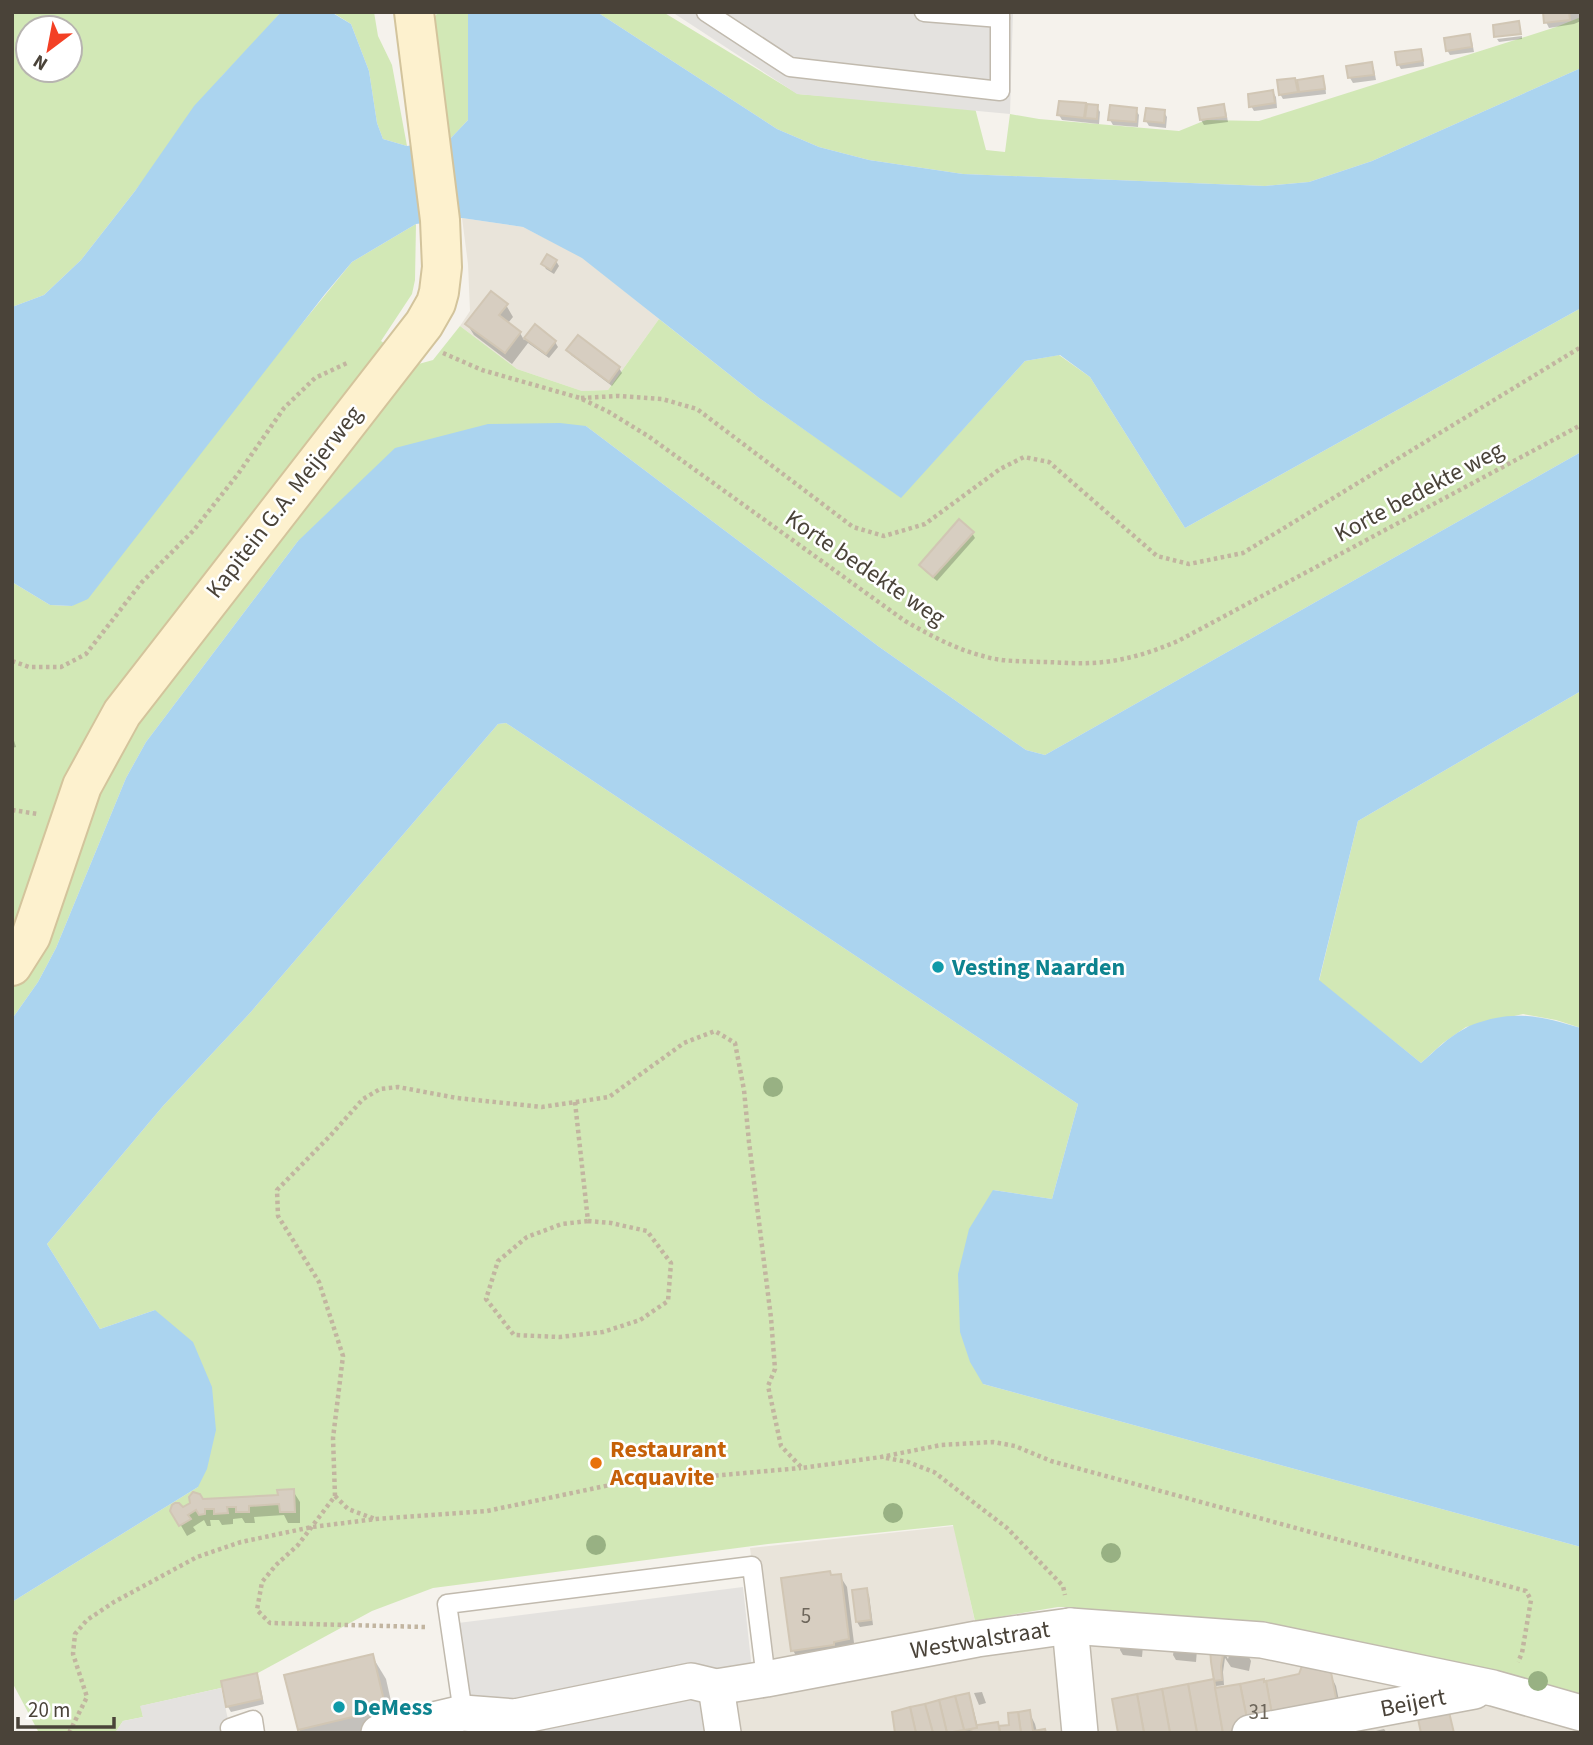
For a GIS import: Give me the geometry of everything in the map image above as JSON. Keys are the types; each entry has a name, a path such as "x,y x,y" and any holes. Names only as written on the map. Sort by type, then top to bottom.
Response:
{"street":[{"name":"Kapitein G.A. Meijerweg","path":"12,966 30,936 82,786 122,713 430,315 439,292 442,267 440,220 414,12"},
{"name":"Westwalstraat","path":"379,1733 463,1713 517,1725 691,1681 716,1687 977,1639 1070,1626 1262,1640 1498,1689 1581,1713"},
{"path":"1070,1626 1080,1733"},
{"path":"716,1687 723,1733"},
{"name":"Beijert","path":"1250,1733 1498,1689"}],"lane":[{"path":"706,12 790,67 1000,91 1000,15 924,12"},
{"path":"463,1713 447,1604 752,1566 766,1679"},
{"path":"230,1728 253,1720 256,1733"}],"path":[{"name":"Korte bedekte weg","path":"412,340 482,370 580,398 609,412 648,436 884,607 926,633 956,647 984,657 1004,660 1108,662 1141,655 1178,641 1581,425"},
{"path":"580,398 662,399 697,410 853,527 884,536 925,524 1000,469 1024,457 1049,461 1157,556 1189,564 1243,553 1581,347"},
{"path":"12,662 29,667 61,667 86,654 142,582 193,531 284,408 315,378 349,362"},
{"path":"450,1628 270,1623 257,1610 262,1582 298,1545 335,1496 333,1438 342,1356 319,1282 278,1216 277,1190 363,1098 380,1090 398,1087 457,1098 542,1107 609,1097 684,1043 715,1031 735,1043 744,1090 748,1142 771,1318 775,1369 768,1386 781,1446 802,1468"},
{"path":"575,1102 588,1221"},
{"path":"588,1221 647,1231 671,1263 668,1301 640,1320 603,1332 560,1337 514,1335 486,1299 498,1261 527,1237 562,1224 588,1221"},
{"path":"69,1733 87,1697 73,1654 75,1634 87,1620 114,1602 198,1557 241,1542 312,1527 376,1519 487,1511 610,1485 802,1468 941,1446 992,1442 1016,1446 1051,1461 1526,1591 1531,1600 1522,1653 1498,1689"},
{"path":"881,1457 908,1462 934,1472 1007,1528 1063,1586 1070,1626"},
{"path":"335,1496 348,1509 376,1519"}],"shaded area":[{"path":"672,12 1013,12 1010,114 797,94"},
{"path":"462,218 523,227 582,257 659,319 608,390 582,391 517,369 460,326 470,311"},
{"path":"954,1526 975,1622 1263,1641 1581,1715 1581,1733 724,1733 717,1689 767,1681 750,1548"},
{"path":"743,1587 752,1670 715,1733 465,1733 475,1730 458,1623"},
{"path":"221,1688 231,1733 115,1733 123,1721 143,1717 140,1706"}],"green space":[{"path":"12,12 281,12 222,76 81,260 44,295 12,307"},
{"path":"332,12 374,12 378,36 392,65 407,146 383,139 377,123 369,71 351,24"},
{"path":"438,12 468,12 468,120 450,139 434,18"},
{"path":"597,12 663,12 798,94 975,108 986,150 1005,152 1010,114 1179,131 1206,120 1259,121 1581,17 1581,68 1372,161 1309,182 1265,186 963,174 869,160 819,147 777,129"},
{"path":"416,224 415,280 412,294 381,341 415,365 433,360 460,326 517,369 582,391 608,390 659,319 759,398 901,497 1025,361 1059,355 1090,377 1185,528 1581,308 1581,452 1045,755 1026,750 878,646 586,426 298,541 146,742 126,778 56,948 38,982 12,1019 12,582 50,605 72,606 352,262"},
{"path":"1581,691 1581,1028 1523,1014 1466,1027 1421,1063 1319,981 1358,821"},
{"path":"506,723 1078,1104 1052,1199 993,1190 983,1384 1581,1547 1581,1706 1252,1626 1068,1607 975,1621 953,1525 768,1544 433,1588 372,1611 258,1673 221,1681 221,1688 141,1706 143,1717 123,1721 115,1733 39,1733 12,1682 12,1602 198,1487 155,1310 100,1329 47,1244 163,1106 250,1013 498,724"}],"water":[{"path":"281,12 331,12 351,24 369,71 377,123 383,139 407,146 450,139 468,120 468,12 597,12 777,129 819,147 869,160 963,174 1265,186 1309,182 1372,161 1581,68 1581,308 1185,528 1090,377 1060,355 1025,361 901,498 759,398 582,258 523,227 462,218 416,224 352,262 88,599 72,606 50,605 12,582 12,307 44,295 81,260 135,191 194,106"},
{"path":"560,423 586,426 878,646 1026,750 1045,755 1581,452 1581,691 1358,821 1319,980 1421,1063 1458,1033 1474,1024 1497,1018 1533,1017 1581,1028 1581,1547 983,1384 970,1362 960,1332 958,1274 969,1229 993,1190 1052,1199 1078,1104 506,723 498,724 250,1013 163,1106 47,1244 100,1329 155,1310 193,1342 212,1387 216,1430 207,1469 198,1487 12,1602 12,1019 38,982 56,948 126,778 146,742 298,541 395,448 488,424"}],"building":[{"path":"1543,12 1569,12 1570,20 1544,23"},
{"path":"1519,21 1521,34 1494,37 1493,25"},
{"path":"1470,34 1472,47 1446,51 1444,38"},
{"path":"1421,49 1423,61 1397,65 1395,52"},
{"path":"1372,62 1374,75 1348,78 1346,66"},
{"path":"1323,76 1325,89 1299,92 1297,80"},
{"path":"1295,78 1298,92 1279,95 1277,80"},
{"path":"1273,90 1275,103 1249,107 1248,94"},
{"path":"1059,101 1086,103 1084,118 1057,115"},
{"path":"1087,104 1098,105 1097,119 1085,118"},
{"path":"1224,104 1226,117 1200,120 1198,108"},
{"path":"1110,105 1137,108 1136,122 1108,120"},
{"path":"1146,108 1165,110 1164,123 1144,121"},
{"path":"547,254 557,260 551,270 541,264"},
{"path":"491,291 508,304 499,315 521,332 505,353 465,324"},
{"path":"535,324 556,341 546,354 524,338"},
{"path":"578,335 620,367 609,382 566,350"},
{"path":"959,519 974,532 933,577 919,565"},
{"path":"294,1489 295,1512 280,1512 279,1504 249,1506 249,1512 236,1512 236,1507 227,1507 228,1513 214,1514 214,1509 205,1509 205,1514 199,1515 196,1510 188,1515 191,1519 179,1526 170,1511 175,1503 183,1507 190,1503 189,1497 193,1492 200,1494 203,1499 278,1495 277,1490"},
{"path":"830,1571 831,1575 841,1574 849,1639 834,1642 834,1645 791,1651 781,1578"},
{"path":"867,1588 871,1620 856,1622 852,1590"},
{"path":"1210,1647 1224,1649 1222,1680 1214,1681"},
{"path":"373,1654 386,1709 298,1730 284,1675"},
{"path":"1302,1666 1331,1672 1337,1703 1273,1721 1266,1681 1299,1674"},
{"path":"257,1673 262,1699 226,1707 221,1681"},
{"path":"1214,1679 1223,1733 1197,1733 1188,1684"},
{"path":"1264,1679 1274,1725 1249,1729 1240,1684"},
{"path":"1188,1684 1197,1733 1170,1733 1162,1689"},
{"path":"1240,1684 1249,1729 1223,1733 1215,1688"},
{"path":"1162,1689 1170,1733 1144,1733 1137,1694"},
{"path":"969,1693 977,1728 964,1730 955,1696"},
{"path":"1137,1694 1144,1733 1118,1733 1112,1699"},
{"path":"955,1696 964,1730 947,1733 939,1700"},
{"path":"939,1700 947,1733 933,1733 925,1704"},
{"path":"925,1704 933,1733 916,1733 910,1707"},
{"path":"910,1707 916,1733 895,1733 892,1712"},
{"path":"1030,1710 1033,1731 1045,1729 1046,1733 1021,1733 1018,1712"},
{"path":"1018,1712 1021,1733 1000,1733 999,1726 1009,1725 1008,1713"},
{"path":"1449,1712 1454,1733 1421,1733 1418,1719"},
{"path":"998,1722 1000,1733 972,1733 971,1729 977,1728 977,1725"}],"place":[{"name":"Vesting Naarden","path":"938,967"},
{"name":"Restaurant Acquavite","path":"596,1463"},
{"name":"DeMess","path":"339,1707"}]}
